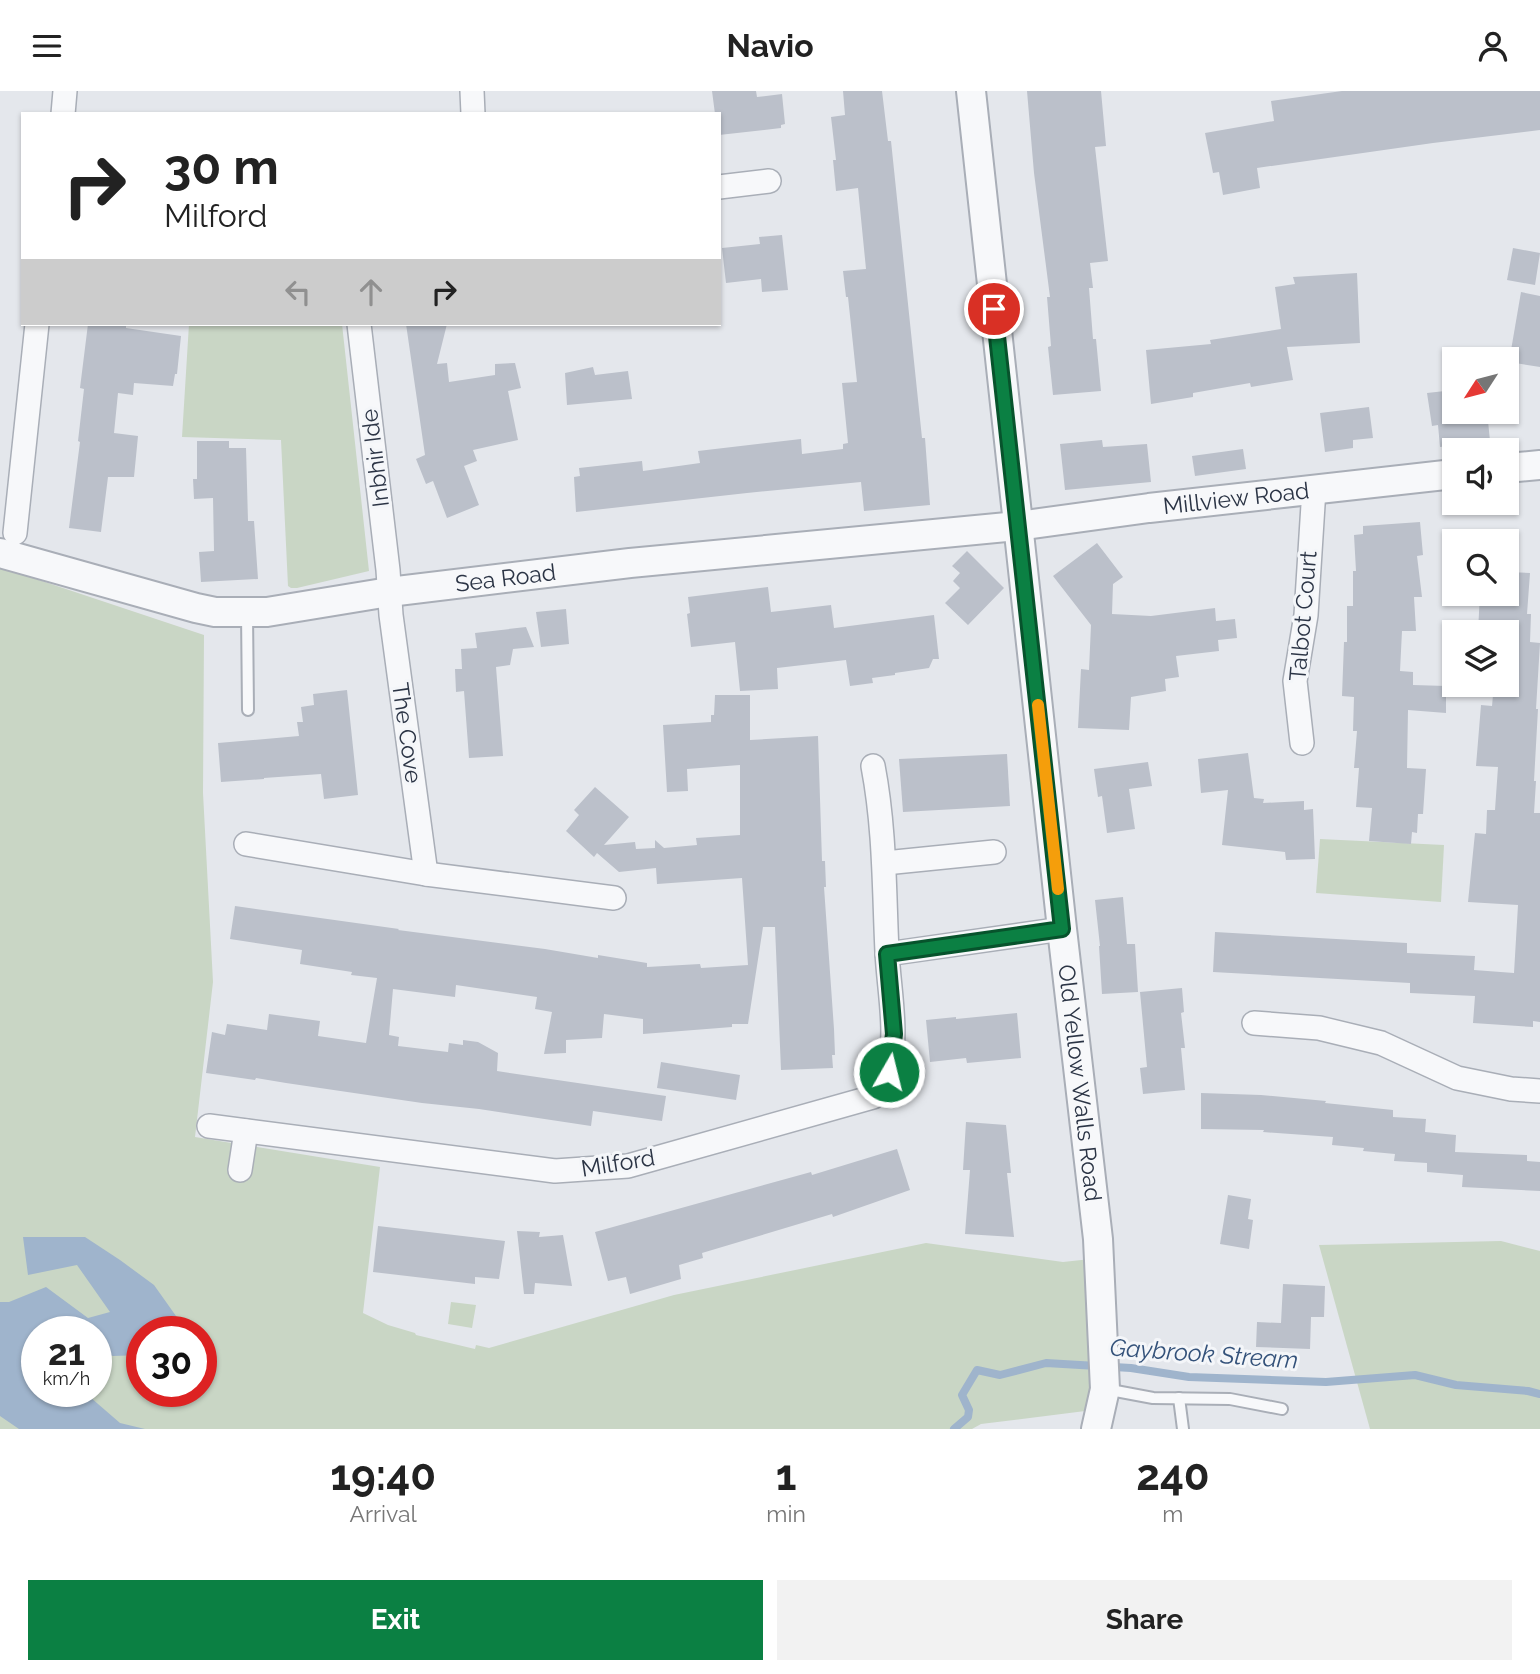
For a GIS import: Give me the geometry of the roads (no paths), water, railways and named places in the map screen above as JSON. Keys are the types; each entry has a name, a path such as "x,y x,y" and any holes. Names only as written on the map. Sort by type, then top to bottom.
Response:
{"street":[{"path":"63,112 65,91"},
{"path":"472,91 473,112"},
{"name":"Old Yellow Walls Road","path":"971,91 1098,1239 1105,1386"},
{"path":"721,187 769,180"},
{"path":"7,543 37,326"},
{"name":"Inbhir Ide","path":"359,326 389,592"},
{"path":"1519,467 1540,465"},
{"name":"Millview Road","path":"1018,526 1149,508 1442,475"},
{"name":"Talbot Court","path":"1302,743 1295,681 1306,615 1314,489"},
{"name":"Sea Road","path":"7,543 196,608 215,612 247,613 295,609 389,592 630,563 1018,526"},
{"name":"The Cove","path":"389,592 426,874"},
{"name":"Milford","path":"209,1126 555,1171 641,1163 873,1097 889,1072 894,1034 887,954 885,863 873,766"},
{"path":"246,844 426,874 614,898"},
{"path":"885,863 994,852"},
{"path":"887,954 1062,929"},
{"path":"1254,1023 1319,1028 1381,1043 1457,1078 1511,1089 1540,1091"},
{"path":"240,1170 246,1131"},
{"path":"1096,1429 1105,1386"}],"lane":[{"path":"247,613 248,710"},
{"path":"1105,1386 1153,1398 1230,1399 1282,1409"},
{"path":"1179,1398 1183,1429"}],"water":[{"path":"23,1237 85,1237 154,1285 176,1316 126,1316 126,1356 113,1356 112,1316 95,1316 110,1312 77,1265 28,1275"},
{"path":"46,1287 85,1316 21,1316 21,1407 102,1407 120,1423 145,1429 19,1429 0,1416 0,1302 9,1302"}],"waterway":[{"name":"Gaybrook Stream","path":"954,1429 968,1417 969,1410 962,1395 977,1370 1000,1375 1046,1363 1131,1368 1189,1377 1326,1382 1415,1375 1456,1385 1540,1394"}]}
